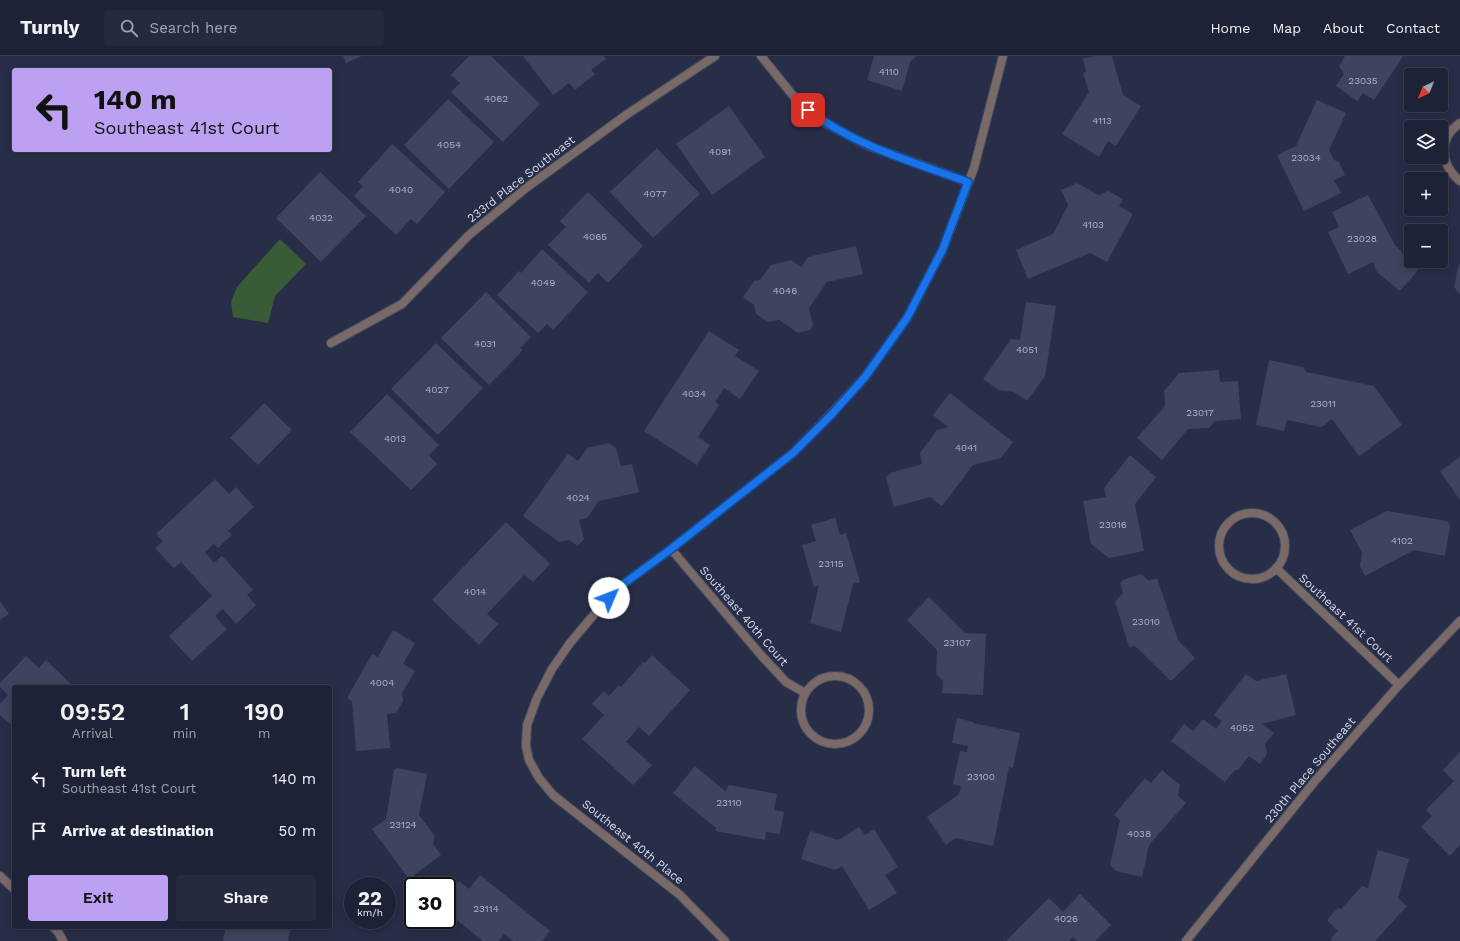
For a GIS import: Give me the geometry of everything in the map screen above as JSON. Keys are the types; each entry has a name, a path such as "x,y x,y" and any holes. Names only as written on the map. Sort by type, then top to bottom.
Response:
{"street":[{"name":"233rd Place Southeast","path":"331,344 402,304 469,235 526,188 626,115 714,56"},
{"path":"761,56 799,103 826,123 869,146 968,182"},
{"path":"671,549 793,453 832,414 865,377 907,318 942,251 974,168 1003,56"},
{"path":"1460,123 1454,126 1444,145 1444,156 1447,167 1460,181"},
{"path":"1248,513 1259,514 1270,518 1278,526 1283,536 1284,548 1282,559 1276,568 1267,576 1256,579 1244,578 1229,570 1225,566 1220,555 1219,544 1222,533 1228,523 1237,516 1248,513"},
{"name":"Southeast 40th Court","path":"671,549 760,654 786,682 805,693"},
{"name":"Southeast 40th Place","path":"671,549 618,588 570,643 552,669 537,698 527,726 526,746 529,760 539,778 553,795 680,895 725,941"},
{"name":"Southeast 41st Court","path":"1276,568 1400,685"},
{"name":"230th Place Southeast","path":"1186,941 1315,782 1400,685 1460,621"},
{"path":"835,676 847,678 857,684 865,693 869,705 869,717 864,728 857,737 846,743 835,745 822,743 812,737 805,728 800,716 800,704 805,693 812,684 823,678 835,676"},
{"path":"0,876 12,887"},
{"path":"55,929 63,941"}],"green space":[{"path":"280,239 306,264 275,296 268,323 233,317 231,302 237,287"}],"building":[{"path":"343,56 362,56 346,63"},
{"path":"469,56 491,56 540,104 503,142 451,92 460,83 451,75"},
{"path":"523,56 604,56 606,59 591,70 595,74 575,90 569,83 553,95"},
{"path":"874,56 916,56 910,62 902,91 867,80"},
{"path":"1094,56 1112,56 1123,95 1141,106 1116,146 1108,141 1099,157 1062,134 1089,92 1083,73 1086,72 1083,59"},
{"path":"1345,56 1403,56 1374,100 1363,93 1357,101 1336,86 1344,74 1339,66"},
{"path":"448,99 494,142 449,189 404,145"},
{"path":"1317,100 1346,113 1329,150 1334,160 1339,162 1345,175 1334,180 1341,193 1304,211 1277,155 1296,146"},
{"path":"729,106 765,157 712,195 676,144"},
{"path":"392,144 445,192 417,224 411,219 396,235 354,196 363,186 358,182"},
{"path":"657,148 700,194 653,238 610,192"},
{"path":"320,172 366,216 321,262 276,218"},
{"path":"1077,183 1099,195 1108,191 1123,199 1119,206 1133,214 1107,262 1090,253 1028,279 1016,250 1053,234 1068,205 1061,190"},
{"path":"588,192 643,246 608,283 598,273 589,283 548,245 566,227 560,221"},
{"path":"1368,195 1395,245 1404,255 1404,268 1420,268 1400,291 1377,272 1373,262 1348,274 1328,232 1339,227 1332,212"},
{"path":"856,246 863,274 827,282 809,308 813,325 810,330 798,333 779,320 768,322 756,314 754,305 743,297 754,281 760,280 771,265 791,260 801,267 808,257"},
{"path":"542,249 588,292 553,330 547,324 538,333 497,295 519,271 521,273"},
{"path":"1460,264 1460,294 1454,287"},
{"path":"486,292 531,337 520,348 523,350 489,385 441,338"},
{"path":"1026,302 1056,306 1045,376 1027,401 1014,392 999,390 983,379 1011,339 1020,340"},
{"path":"709,331 739,350 735,356 759,371 740,399 724,388 715,402 719,405 698,437 710,445 697,465 644,431"},
{"path":"436,343 483,388 438,435 391,389"},
{"path":"1269,360 1303,367 1306,372 1374,386 1402,425 1359,456 1332,419 1322,427 1287,420 1284,431 1256,425"},
{"path":"1219,370 1220,382 1238,381 1241,419 1215,421 1209,428 1188,429 1162,460 1137,438 1165,406 1164,391 1179,373"},
{"path":"950,393 1013,442 1001,458 973,465 942,506 930,497 894,507 886,478 890,473 922,464 920,453 937,430 948,427 933,415"},
{"path":"387,394 439,445 429,455 437,464 411,490 350,432"},
{"path":"264,403 292,430 258,465 230,438"},
{"path":"609,443 616,448 621,466 632,464 639,492 599,501 587,518 579,520 584,539 578,546 569,540 559,542 523,516 568,454 578,461 587,448"},
{"path":"1130,455 1156,477 1135,504 1144,551 1109,558 1091,544 1083,501 1106,497 1104,488"},
{"path":"1460,457 1460,500 1440,471"},
{"path":"215,479 229,494 236,487 254,507 228,531 232,535 218,548 214,544 205,552 214,563 222,556 253,590 247,595 256,605 236,624 223,609 215,616 227,629 192,661 169,636 212,596 181,562 174,568 155,548 163,541 156,534"},
{"path":"1387,511 1447,521 1450,526 1445,556 1414,550 1365,576 1360,566 1362,553 1350,530"},
{"path":"835,518 840,535 846,533 860,582 853,584 841,632 810,623 819,585 814,587 802,545 816,541 811,525"},
{"path":"506,522 550,564 533,582 524,575 487,614 498,624 479,645 432,600"},
{"path":"1141,574 1149,581 1157,578 1178,640 1195,658 1171,681 1135,646 1129,647 1115,602 1123,593 1120,583 1123,580"},
{"path":"929,597 965,633 986,634 983,695 942,693 943,681 936,674 937,650 907,620"},
{"path":"0,601 9,614 0,620"},
{"path":"393,630 415,643 403,664 415,671 402,693 403,701 396,713 387,714 390,748 356,751 352,701 347,698 372,654 378,657"},
{"path":"652,655 690,690 649,736 639,727 626,742 652,765 633,785 582,739 604,715 592,704 604,691 609,696 619,685 621,687 643,662 645,663"},
{"path":"26,656 39,668 46,660 72,685 12,685 12,722 10,724 0,715 0,704 8,695 0,687 0,683"},
{"path":"1246,674 1256,681 1286,674 1296,715 1262,724 1274,733 1265,744 1267,754 1260,764 1249,756 1239,769 1234,771 1225,782 1171,741 1184,724 1193,731 1203,719 1216,729 1222,721 1214,715"},
{"path":"957,718 1020,733 1013,768 1009,767 993,846 955,838 946,845 927,817 959,794 961,786 953,784 960,751 967,752 968,746 952,743"},
{"path":"1460,752 1460,845 1450,856 1421,827 1432,816 1426,810 1454,781 1443,770"},
{"path":"695,766 725,791 729,785 777,794 774,810 784,812 780,834 766,832 765,840 715,831 716,828 673,793"},
{"path":"397,768 427,774 419,815 435,836 433,844 441,855 412,877 408,877 372,829 386,819 394,770"},
{"path":"1162,770 1180,785 1178,796 1186,803 1149,845 1142,877 1116,871 1110,865 1120,820 1114,815 1145,778 1151,783"},
{"path":"859,827 865,835 874,829 898,867 885,875 897,893 869,910 842,866 835,870 801,859 810,831 838,840"},
{"path":"1378,850 1409,859 1398,898 1407,906 1375,941 1333,941 1330,939 1338,931 1327,920 1338,908 1341,909 1362,886 1368,888"},
{"path":"480,875 550,931 542,941 513,941 504,934 499,941 483,941 456,919 456,885 459,881 469,889"},
{"path":"1080,894 1111,925 1095,941 1077,941 1073,937 1069,941 1006,941 1049,898 1063,912"},
{"path":"226,929 291,929 288,941 223,941"}],"route":[{"path":"609,598 618,588 671,549 793,453 832,414 865,377 907,318 942,251 968,182 869,146 826,123 808,110"}]}
